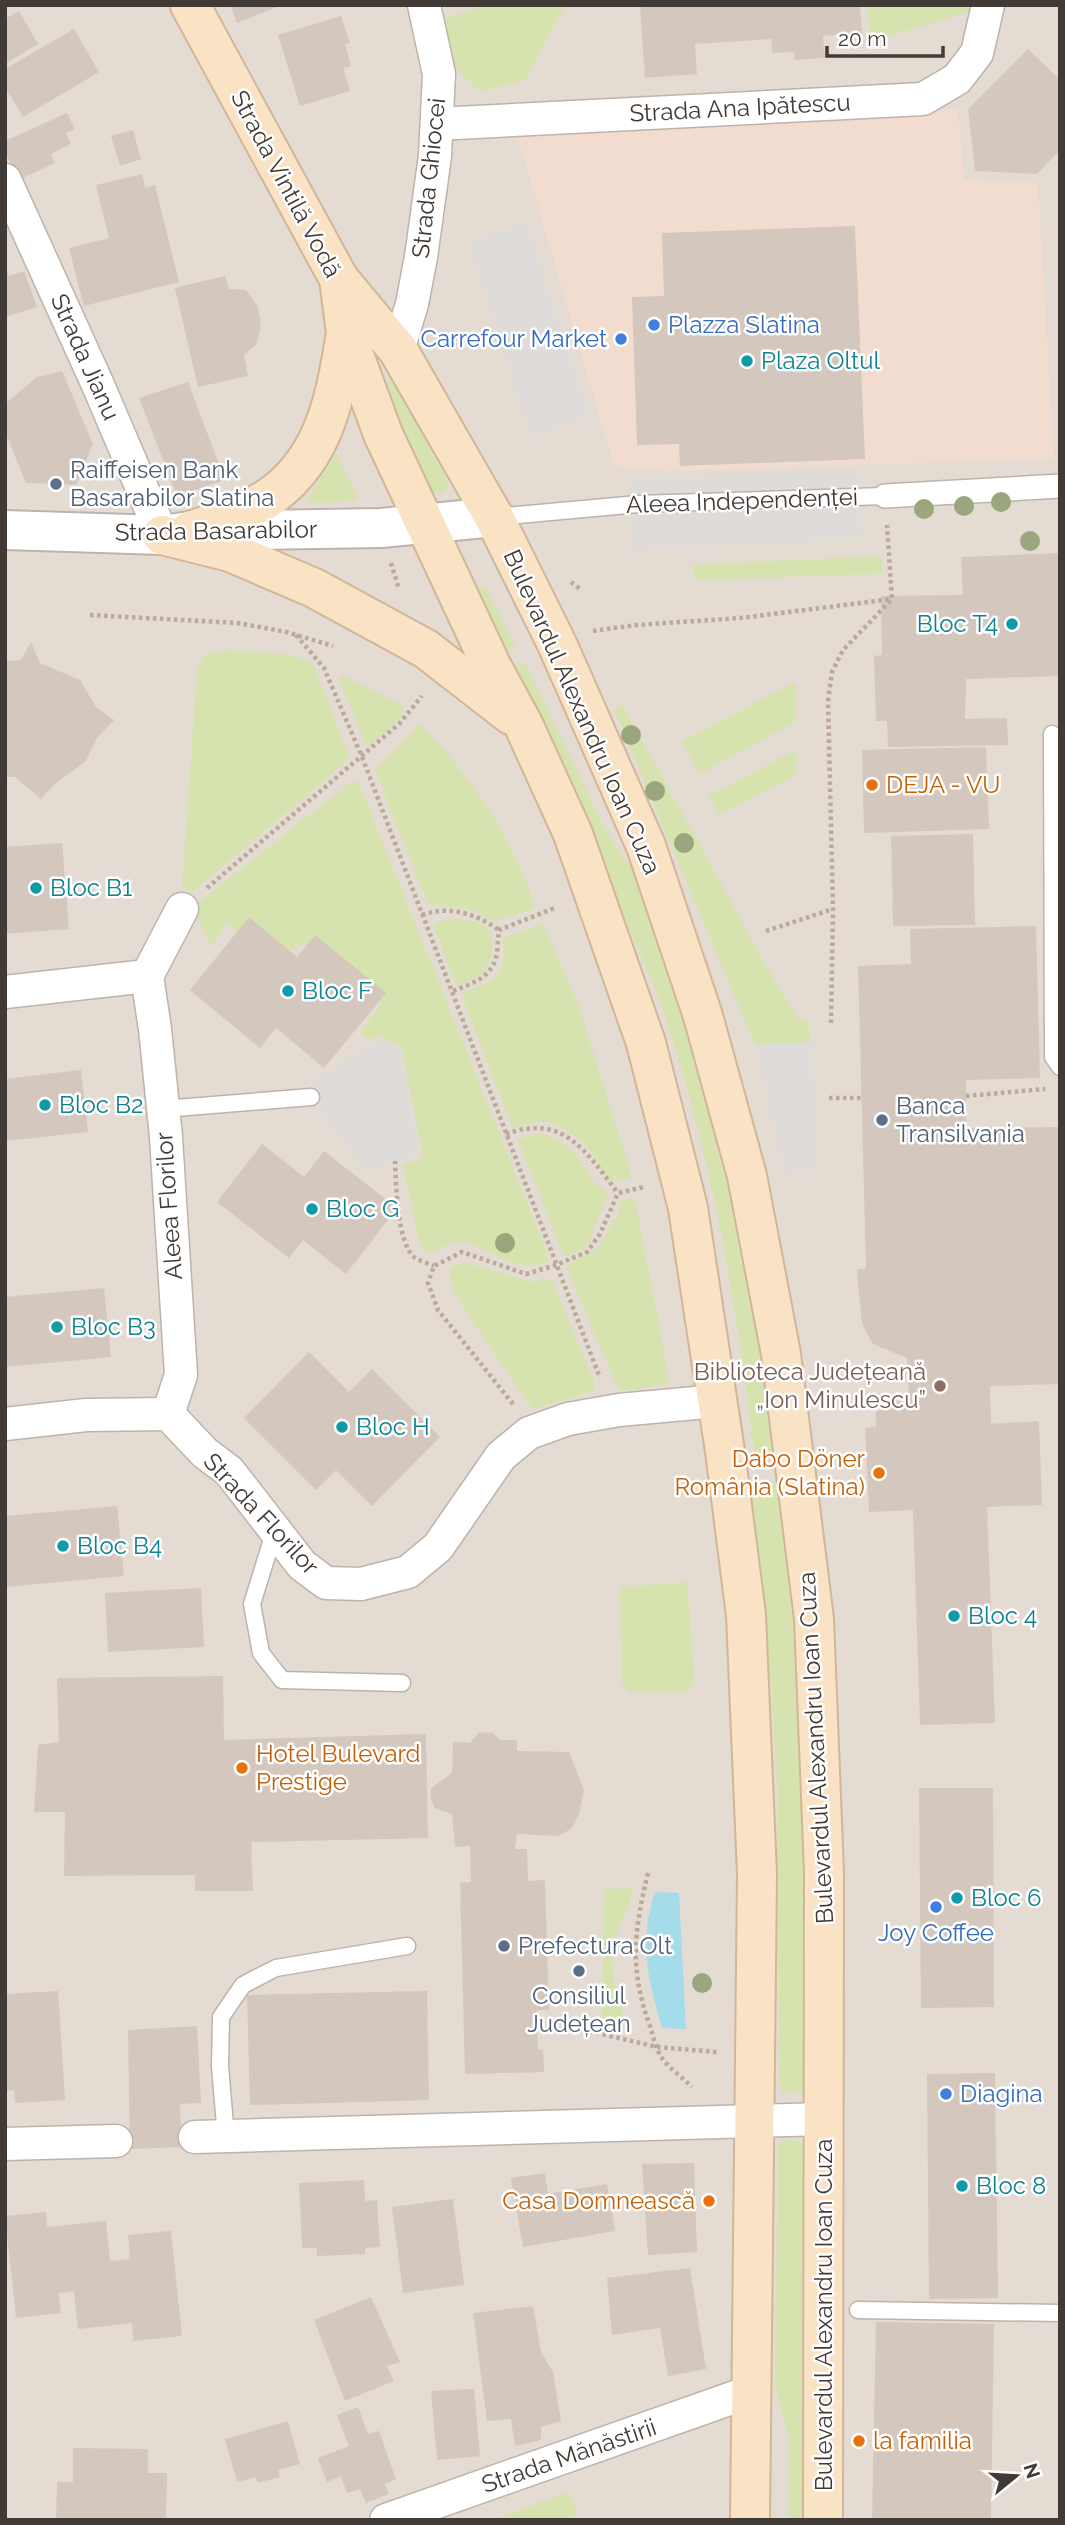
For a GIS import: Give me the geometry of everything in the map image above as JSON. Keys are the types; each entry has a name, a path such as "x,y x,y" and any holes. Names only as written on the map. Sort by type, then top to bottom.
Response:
{"main road":[{"name":"Strada Vintilă Vodă","path":"190,5 339,279 346,333 383,434 426,524"},
{"name":"Bulevardul Alexandru Ioan Cuza","path":"339,279 398,350 494,517 541,609 646,846 704,1016 747,1176 781,1354 814,1619 824,1873 827,2514"},
{"path":"176,533 245,510 274,495 303,466 324,431 346,333"},
{"path":"426,524 573,834 646,1043 688,1208 746,1615 757,1874 750,2520"},
{"path":"176,533 230,552 314,588 426,649 523,724"}],"street":[{"name":"Strada Ghiocei","path":"398,350 412,304 428,221 437,124 439,74 424,5"},
{"name":"Strada Ana Ipătescu","path":"437,124 923,99 957,79 977,53 988,5"},
{"name":"Strada Jianu","path":"5,180 98,385 176,533"},
{"name":"Aleea Independenței","path":"885,496 1060,486"},
{"name":"Aleea Independenței","path":"426,524 494,517"},
{"name":"Strada Basarabilor","path":"5,530 176,533 381,528 426,524"},
{"path":"5,992 147,976 182,909"},
{"name":"Aleea Florilor","path":"147,976 163,1109 181,1375 168,1414"},
{"name":"Strada Florilor","path":"168,1414 205,1452 229,1471 302,1565 326,1583 361,1584 408,1572 438,1546 501,1456 534,1431 569,1419 613,1411 717,1401"},
{"path":"5,1424 86,1415 168,1414"},
{"path":"210,2137 824,2119"},
{"path":"5,2144 116,2141"},
{"name":"Strada Mănăstirii","path":"386,2520 752,2391"}],"lane":[{"name":"Aleea Independenței","path":"494,517 638,504 885,496"},
{"path":"1052,734 1053,1057 1060,1067"},
{"path":"163,1109 311,1097"},
{"path":"275,1530 253,1604 261,1653 282,1680 402,1683"},
{"path":"210,2137 220,2066 221,2017 243,1985 276,1968 407,1946"},
{"path":"858,2310 1060,2313"}],"path":[{"path":"831,1023 833,909 828,701 832,672 843,650 892,599 885,496"},
{"path":"598,629 741,618 892,599"},
{"path":"90,615 238,623 345,649"},
{"path":"296,635 324,668 362,757 613,1411"},
{"path":"182,909 399,724 422,695 413,688"},
{"path":"499,930 562,905"},
{"path":"766,931 833,909"},
{"path":"422,915 440,911 464,913 474,915 499,930"},
{"path":"453,991 481,980 491,970 497,952 499,930"},
{"path":"966,1096 1046,1089"},
{"path":"829,1098 862,1098"},
{"path":"506,1133 520,1128 543,1126 570,1139 588,1154 618,1193"},
{"path":"395,1161 397,1208 403,1236 413,1256 434,1266"},
{"path":"618,1193 652,1185"},
{"path":"534,1431 438,1310 428,1283 434,1266 462,1252 526,1274 556,1265 587,1252 600,1234 618,1193"},
{"path":"648,1873 636,1942 636,1979 640,1999 661,2056 697,2092"},
{"path":"589,2031 657,2047 725,2053"}],"shaded area":[{"path":"5,5 1060,5 1060,2520 5,2520"},
{"path":"958,108 964,180 1038,183 1054,459 665,471 614,466 517,135"},
{"path":"526,222 589,417 531,436 468,241"},
{"path":"858,469 861,538 633,549 630,479"},
{"path":"378,1042 400,1049 417,1154 367,1171 311,1097 313,1080"},
{"path":"811,1042 816,1168 785,1174 755,1045"}],"green space":[{"path":"485,5 565,5 525,80 482,91 467,80 455,65 439,31 446,19"},
{"path":"867,5 989,5 872,42"},
{"path":"393,377 403,389 447,481 447,489 441,493 432,492 424,482 391,399 389,379"},
{"path":"336,453 357,496 355,501 314,503 308,499"},
{"path":"882,556 883,571 875,574 695,580 692,565"},
{"path":"480,586 486,588 515,647 501,654 474,589"},
{"path":"228,650 296,657 314,666 349,756 347,761 191,893 182,886 197,669 206,654"},
{"path":"525,663 606,831 624,859 649,887 705,1046 785,1455 755,1458 729,1279 706,1160 691,1102 674,1044 643,960 509,668"},
{"path":"341,675 401,705 404,710 398,721 369,746 366,745 339,678"},
{"path":"796,682 796,721 700,774 682,741"},
{"path":"623,705 766,966 798,1017 808,1021 811,1042 755,1045 614,709"},
{"path":"420,724 472,785 503,832 526,882 534,906 531,910 490,920 472,910 428,904 375,770"},
{"path":"796,750 797,774 719,815 709,796"},
{"path":"358,781 548,1255 546,1262 534,1266 522,1265 465,1243 451,1244 428,1254 418,1238 405,1174 404,1165 423,1158 402,1047 378,1035 367,1041 360,1033 382,1003 299,942 279,967 227,923 211,947 193,907 350,783"},
{"path":"455,918 483,925 488,929 493,941 492,954 484,971 459,984 455,983 434,927 434,923"},
{"path":"543,924 579,1006 631,1174 630,1178 624,1181 615,1182 606,1178 585,1143 560,1126 550,1122 537,1122 515,1128 512,1126 461,993 496,976 503,961 502,939"},
{"path":"539,1133 572,1150 594,1181 608,1194 589,1243 583,1250 567,1256 564,1256 518,1139"},
{"path":"635,1198 669,1378 663,1385 623,1391 618,1389 567,1268 569,1264 597,1249 618,1215 620,1201"},
{"path":"464,1262 531,1282 549,1279 554,1284 595,1384 593,1391 533,1409 451,1286 450,1271 455,1265"},
{"path":"787,1480 806,1690 806,2092 783,2093 779,2084 777,1775 772,1697 750,1483"},
{"path":"687,1582 695,1683 685,1693 631,1692 622,1685 620,1587"},
{"path":"633,1888 613,1950 613,1972 628,2027 602,2026 604,1889"},
{"path":"784,2139 800,2141 803,2150 803,2520 789,2520 789,2441 775,2384 778,2146"},
{"path":"569,2492 576,2510 573,2520 491,2520"}],"water":[{"path":"655,1892 679,1893 686,2029 662,2028 649,1977 647,1928"}],"building":[{"path":"230,5 282,5 237,23"},
{"path":"640,5 860,5 862,33 823,36 825,58 795,60 794,52 772,53 771,39 695,44 697,74 645,78"},
{"path":"19,11 38,44 5,64 5,19"},
{"path":"341,16 350,43 345,44 351,66 343,68 350,91 300,106 278,35"},
{"path":"74,29 99,72 23,117 5,87 5,69"},
{"path":"1028,49 1060,80 1060,150 1037,174 975,171 968,109"},
{"path":"67,113 75,129 66,133 71,144 51,154 55,163 18,180 5,151 5,141"},
{"path":"133,130 141,159 120,166 111,136"},
{"path":"142,174 145,188 155,185 179,282 84,306 69,248 109,238 96,185"},
{"name":"Plaza Oltul","path":"855,226 865,459 680,466 679,444 637,445 632,297 664,296 662,233"},
{"path":"5,266 9,276 24,271 37,307 5,317"},
{"path":"225,276 229,289 246,290 258,307 261,326 256,345 244,355 248,376 198,387 175,288"},
{"path":"62,371 93,444 76,485 26,483 5,432 5,404 37,377"},
{"path":"188,382 225,480 177,496 139,398"},
{"path":"1060,553 1060,676 966,679 965,719 1007,718 1008,745 888,747 887,721 876,721 874,656 882,655 881,596 963,595 961,557"},
{"path":"31,642 40,663 80,680 96,707 114,720 97,738 86,761 55,784 41,799 15,777 5,777 5,661 21,660"},
{"path":"986,747 989,829 864,833 862,750"},
{"path":"973,834 975,925 893,926 891,836"},
{"name":"Bloc B1","path":"62,843 69,929 5,934 5,847"},
{"name":"Bloc F","path":"249,917 297,957 315,935 386,993 324,1068 276,1028 260,1048 190,990"},
{"path":"1036,926 1040,1078 966,1080 966,1128 1060,1127 1060,1384 990,1386 991,1424 1039,1421 1042,1505 987,1507 995,1723 920,1725 913,1510 869,1512 865,1428 876,1427 876,1412 909,1396 907,1358 873,1344 862,1324 857,1270 866,1268 858,966 911,964 910,929"},
{"name":"Bloc B2","path":"81,1070 88,1132 5,1141 5,1079"},
{"name":"Bloc G","path":"262,1144 304,1177 324,1151 397,1208 346,1274 303,1240 289,1258 217,1202"},
{"name":"Bloc B3","path":"104,1288 111,1357 5,1367 5,1297"},
{"name":"Bloc H","path":"309,1352 349,1392 372,1369 440,1437 372,1506 336,1470 316,1490 244,1418"},
{"name":"Bloc B4","path":"117,1506 124,1576 5,1587 5,1516"},
{"path":"201,1588 204,1647 108,1652 105,1593"},
{"path":"223,1676 224,1740 426,1734 428,1838 251,1842 253,1891 195,1891 195,1875 64,1876 65,1812 34,1812 38,1745 59,1742 57,1678"},
{"path":"479,1732 493,1733 500,1740 517,1740 517,1751 569,1752 584,1790 579,1814 571,1829 558,1836 517,1834 515,1849 527,1849 528,1881 545,1880 549,2010 537,2010 538,2050 543,2050 544,2072 465,2074 460,1883 471,1882 470,1846 455,1847 452,1814 435,1808 431,1799 431,1788 452,1773 453,1742 470,1743"},
{"name":"Bloc 6","path":"919,1788 993,1788 994,2007 921,2008"},
{"path":"58,1991 65,2100 15,2103 14,2090 5,2091 5,1994"},
{"path":"427,1991 429,2100 250,2105 247,1995"},
{"path":"197,2026 201,2103 180,2104 182,2147 130,2149 128,2030"},
{"name":"Bloc 8","path":"995,2073 998,2298 929,2299 927,2074"},
{"path":"694,2163 697,2252 648,2255 642,2164"},
{"path":"545,2173 548,2194 607,2184 615,2231 523,2247 511,2178"},
{"path":"364,2180 365,2201 377,2200 380,2247 365,2248 365,2254 317,2256 317,2248 302,2248 299,2183"},
{"path":"453,2199 464,2285 403,2293 392,2207"},
{"path":"46,2212 47,2227 106,2221 110,2261 130,2259 128,2235 171,2231 182,2336 133,2341 132,2323 78,2329 74,2291 59,2293 61,2313 16,2318 5,2216"},
{"path":"690,2268 706,2369 668,2376 660,2328 612,2335 607,2278"},
{"path":"371,2297 400,2362 387,2366 394,2381 345,2401 314,2320"},
{"path":"533,2306 541,2352 553,2372 561,2421 541,2427 541,2440 515,2446 511,2419 487,2421 473,2313"},
{"path":"876,2322 994,2324 991,2520 872,2520"},
{"path":"474,2389 480,2456 437,2460 431,2391"},
{"path":"358,2407 368,2434 379,2431 396,2479 385,2484 389,2494 366,2503 360,2489 347,2493 341,2476 327,2482 318,2458 349,2446 337,2415"},
{"path":"288,2421 300,2464 278,2470 280,2477 257,2483 256,2477 237,2482 225,2439"},
{"path":"73,2448 148,2449 148,2473 167,2473 166,2520 56,2520 57,2482 73,2482"}],"place":[{"name":"Plazza Slatina","path":"654,325"},
{"name":"Carrefour Market","path":"621,339"},
{"name":"Plaza Oltul","path":"747,361"},
{"name":"Raiffeisen Bank Basarabilor Slatina","path":"56,484"},
{"name":"Bloc T4","path":"1012,624"},
{"name":"DEJA - VU","path":"872,785"},
{"name":"Bloc B1","path":"36,888"},
{"name":"Bloc F","path":"288,991"},
{"name":"Bloc B2","path":"45,1105"},
{"name":"Banca Transilvania","path":"882,1120"},
{"name":"Bloc G","path":"312,1209"},
{"name":"Bloc B3","path":"57,1327"},
{"name":"Biblioteca Județeană „Ion Minulescu”","path":"940,1386"},
{"name":"Bloc H","path":"342,1427"},
{"name":"Dabo Döner România (Slatina)","path":"879,1473"},
{"name":"Bloc B4","path":"63,1546"},
{"name":"Bloc 4","path":"954,1616"},
{"name":"Hotel Bulevard Prestige","path":"242,1768"},
{"name":"Bloc 6","path":"957,1898"},
{"name":"Joy Coffee","path":"936,1907"},
{"name":"Prefectura Olt","path":"504,1946"},
{"name":"Consiliul Județean","path":"579,1971"},
{"name":"Diagina","path":"946,2094"},
{"name":"Bloc 8","path":"962,2186"},
{"name":"Casa Domnească","path":"709,2201"},
{"name":"la familia","path":"859,2441"}]}
